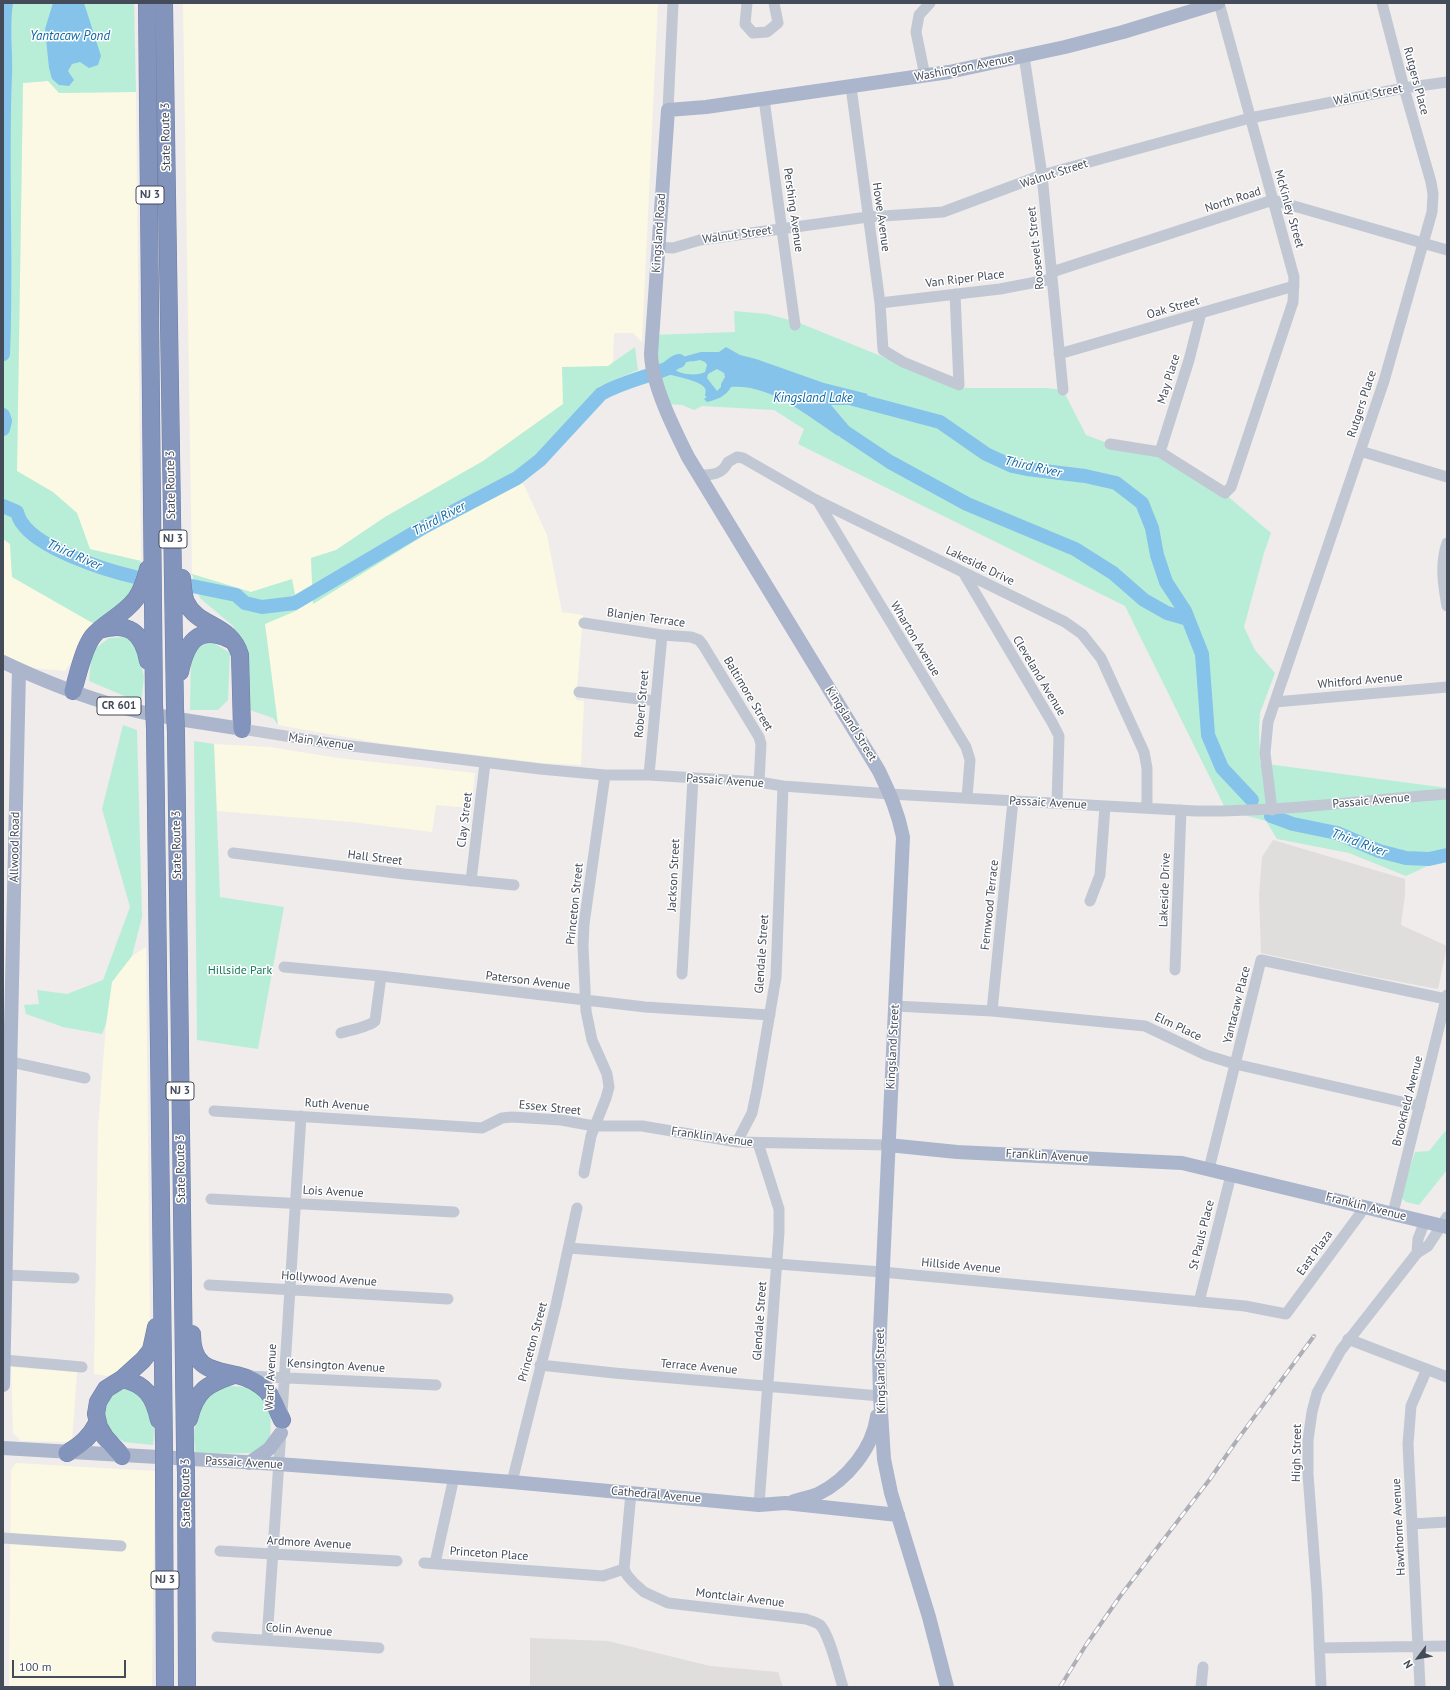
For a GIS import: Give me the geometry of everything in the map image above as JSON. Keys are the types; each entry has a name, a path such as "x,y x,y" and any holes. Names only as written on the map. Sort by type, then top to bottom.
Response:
{"highway":[{"name":"State Route 3","path":"147,3 154,704 164,1447 165,1687"},
{"name":"State Route 3","path":"164,3 176,733 186,1473 187,1687"},
{"path":"169,369 184,595 186,602 194,613 230,636 237,646 240,655 242,730"},
{"path":"73,691 92,637 129,607 137,598 145,582 153,548"},
{"path":"99,630 116,626 134,632 142,639 146,648 154,704"},
{"path":"175,708 184,654 189,645 202,636 211,634 222,636 237,646"},
{"path":"182,1224 190,1285 192,1342 195,1354 200,1362 209,1368 253,1380 266,1389 273,1400 281,1427"},
{"path":"117,1456 101,1432 97,1423 96,1414 101,1395 113,1383 122,1379 139,1365 151,1350 162,1296"},
{"path":"185,1448 189,1420 198,1394 216,1381 234,1375"},
{"path":"122,1379 136,1383 149,1394 157,1413 164,1447"},
{"path":"67,1453 79,1446 88,1438 97,1423"}],"main road":[{"name":"Washington Avenue","path":"668,110 706,107 925,76 1024,56 1123,32 1218,3"},
{"name":"Kingsland Road","path":"668,110 652,335 654,372 678,438 688,457"},
{"name":"Kingsland Street","path":"688,457 879,771 896,806 903,837 882,1272 879,1352 880,1396 884,1460 891,1493 929,1617 947,1687"},
{"name":"Main Avenue","path":"3,662 19,670 73,691 121,707 146,713 242,730"},
{"name":"Allwood Road","path":"3,1385 19,670"},
{"name":"Franklin Avenue","path":"888,1145 957,1152 1182,1163 1426,1221 1446,1223"},
{"path":"785,1504 818,1494 837,1482 856,1464 868,1445 876,1426 880,1396"},
{"path":"249,1463 269,1449 281,1427"},
{"name":"Passaic Avenue","path":"3,1448 117,1456 278,1464 413,1474"},
{"name":"Cathedral Avenue","path":"413,1474 759,1504 785,1504 898,1516"}],"street":[{"name":"Kingsland Road","path":"668,110 673,3"},
{"path":"747,3 745,24 753,32 767,32 778,23 774,3"},
{"path":"925,76 916,32 919,15 930,3"},
{"name":"McKinley Street","path":"1160,452 1226,494 1231,487 1254,422 1293,302 1294,277 1218,3"},
{"name":"Rutgers Place","path":"1272,810 1265,753 1268,722 1384,381 1432,212 1433,194 1382,3"},
{"name":"Roosevelt Street","path":"1024,56 1042,175 1063,390"},
{"name":"Walnut Street","path":"658,247 677,247 700,240 868,217 943,212 1042,175 1250,118 1404,88 1447,82"},
{"name":"Howe Avenue","path":"851,87 880,303 882,350 903,362 959,385 955,294"},
{"name":"Pershing Avenue","path":"764,99 795,325"},
{"name":"North Road","path":"1052,276 1273,200 1447,250"},
{"name":"Van Riper Place","path":"880,303 1000,289 1052,276"},
{"name":"Oak Street","path":"1059,354 1294,286"},
{"name":"May Place","path":"1160,452 1189,360 1201,313"},
{"path":"1110,444 1160,452"},
{"path":"1360,451 1447,477"},
{"name":"Lakeside Drive","path":"699,475 718,474 725,468 728,462 737,457 743,458 816,500 1065,622 1082,634 1101,658 1144,752 1147,768 1147,808"},
{"name":"Wharton Avenue","path":"816,500 966,747 970,760 967,798"},
{"path":"1447,543 1443,557 1443,581 1447,606"},
{"name":"Cleveland Avenue","path":"962,571 1056,730 1058,736 1057,803"},
{"name":"Blanjen Terrace","path":"584,623 662,635 691,637 699,640 703,645"},
{"name":"Robert Street","path":"649,775 662,635"},
{"name":"Baltimore Street","path":"703,645 759,737 761,744 760,782"},
{"name":"Whitford Avenue","path":"1275,702 1447,687"},
{"path":"579,692 656,701"},
{"name":"Main Avenue","path":"242,730 335,744 485,763 605,775 649,775"},
{"name":"Clay Street","path":"471,881 485,763"},
{"name":"Princeton Street","path":"584,1173 594,1126 609,1088 607,1074 590,1033 586,1001 583,946 584,924 605,775"},
{"name":"Passaic Avenue","path":"649,775 760,782 783,786 890,794 1238,812 1447,794"},
{"name":"Jackson Street","path":"682,974 693,778"},
{"name":"Glendale Street","path":"738,1142 752,1113 758,1090 776,977 783,786"},
{"name":"Fernwood Terrace","path":"992,1011 1013,801"},
{"path":"1090,901 1100,875 1105,806"},
{"name":"Lakeside Drive","path":"1175,970 1181,810"},
{"name":"Hall Street","path":"233,853 514,885"},
{"name":"Yantacaw Place","path":"1209,1169 1261,960 1446,997"},
{"name":"Paterson Avenue","path":"284,967 381,976 645,1007 770,1015"},
{"path":"341,1033 361,1026 368,1026 374,1021 381,976"},
{"name":"Brookfield Avenue","path":"1393,1213 1446,997"},
{"name":"Elm Place","path":"895,1006 992,1011 1144,1026 1206,1055 1235,1064 1420,1106"},
{"path":"11,1062 85,1078"},
{"name":"Ruth Avenue","path":"214,1111 458,1126"},
{"name":"Ward Avenue","path":"267,1640 301,1116"},
{"name":"Essex Street","path":"458,1126 482,1128 502,1118 512,1117 561,1120 594,1126 642,1126"},
{"name":"Franklin Avenue","path":"642,1126 738,1142 888,1145"},
{"name":"Glendale Street","path":"758,1143 779,1209 777,1264 759,1504"},
{"name":"St Pauls Place","path":"1199,1302 1231,1175"},
{"name":"Lois Avenue","path":"211,1199 454,1212"},
{"name":"East Plaza","path":"1286,1314 1360,1214 1363,1206"},
{"name":"Princeton Street","path":"512,1482 569,1248 577,1208"},
{"name":"High Street","path":"1417,1253 1418,1239 1426,1221"},
{"name":"High Street","path":"1320,1687 1308,1474 1308,1440 1316,1393 1326,1373 1348,1339 1417,1253 1428,1246 1446,1223"},
{"name":"Hillside Avenue","path":"569,1248 882,1272 1245,1306 1286,1314"},
{"path":"6,1275 74,1278"},
{"name":"Hollywood Avenue","path":"209,1285 448,1299"},
{"path":"1348,1339 1447,1377"},
{"path":"4,1360 82,1367"},
{"name":"Terrace Avenue","path":"540,1365 614,1373 880,1396"},
{"name":"Hawthorne Avenue","path":"1420,1687 1408,1444 1411,1406 1427,1369"},
{"name":"Kensington Avenue","path":"234,1375 284,1376 436,1385"},
{"name":"Princeton Place","path":"454,1477 436,1563 603,1576 624,1569"},
{"path":"624,1569 631,1493"},
{"path":"1412,1524 1447,1522"},
{"path":"3,1538 121,1546"},
{"name":"Ardmore Avenue","path":"220,1551 397,1561"},
{"path":"424,1563 436,1563"},
{"name":"Montclair Avenue","path":"624,1569 633,1582 644,1592 668,1603 806,1619 817,1622 826,1635 843,1687"},
{"name":"Colin Avenue","path":"216,1637 379,1648"},
{"path":"1319,1648 1447,1646"},
{"path":"1201,1687 1203,1667"}],"shaded area":[{"path":"183,3 658,3 642,342 633,333 614,333 613,362 611,364 608,366 562,368 564,404 483,461 385,517 336,550 311,558 313,604 517,478 524,485 547,535 562,612 583,615 576,700 584,701 581,765 543,763 385,744 278,725 265,624 292,579 251,592 192,574"},
{"path":"48,81 59,93 136,92 141,561 90,550 77,513 17,471 23,83"},
{"path":"3,539 10,543 12,577 96,625 65,671 32,668 3,654"},
{"path":"214,744 270,747 338,758 475,773 471,808 436,805 432,832 352,822 217,811"},
{"path":"1273,840 1405,879 1405,895 1401,925 1447,946 1438,989 1261,953 1259,895 1262,857"},
{"path":"146,947 150,1330 147,1344 117,1373 107,1376 94,1374 98,1128 106,1024 112,982 132,956"},
{"path":"11,1367 77,1372 72,1442 21,1441 13,1433"},
{"path":"16,1463 155,1471 152,1687 9,1687 11,1470"},
{"path":"530,1638 608,1641 710,1666 778,1672 783,1687 530,1687"}],"green space":[{"path":"3,3 134,3 136,92 59,93 48,81 23,83 17,471 53,492 77,513 90,549 141,561 136,592 96,625 12,577 10,544 3,539"},
{"path":"734,311 767,314 797,322 960,388 1046,388 1063,390 1086,435 1110,444 1159,452 1225,494 1271,533 1264,553 1244,627 1255,650 1275,673 1260,713 1260,763 1447,788 1447,857 1406,876 1349,853 1277,839 1266,821 1226,810 1125,606 798,444 804,429 774,410 702,406 694,410 682,405 665,404 656,378 663,375 661,365 653,366 652,335 735,332"},
{"path":"635,347 638,370 600,386 517,478 313,604 311,558 336,550 385,517 483,461 563,404 562,367 608,366"},
{"path":"192,574 251,592 292,579 298,610 265,624 278,725 273,718 247,709 242,652 233,626 200,598"},
{"path":"125,637 136,645 144,677 141,703 89,681 92,651 109,638"},
{"path":"211,641 230,653 228,700 218,710 190,710 191,651"},
{"path":"123,725 137,730 142,917 132,956 112,982 106,1024 102,1034 63,1027 26,1014 24,1005 39,1004 37,990 67,994 103,980 130,907 102,809"},
{"name":"Hillside Park","path":"194,741 214,744 220,897 284,907 258,1049 197,1040"},
{"path":"1447,1129 1447,1170 1419,1205 1406,1202 1400,1197 1415,1152 1429,1151"},
{"path":"225,1386 245,1387 257,1391 266,1400 269,1406 271,1418 270,1441 257,1453 196,1454 194,1432 198,1410 203,1395"},
{"path":"122,1389 134,1389 152,1408 154,1429 153,1445 124,1442 109,1431 104,1412 109,1396"}],"water":[{"name":"Yantacaw Pond","path":"53,3 84,3 101,56 98,65 89,68 80,62 72,64 68,71 74,80 69,86 59,85 52,79 49,68 45,29"},
{"name":"Kingsland Lake","path":"726,347 740,355 756,359 824,383 868,394 855,405 831,405 847,424 838,436 801,411 774,396 746,387 731,387 721,397 707,402 704,399 707,397 705,396 705,389 701,385 686,379 665,374 663,366 668,364 671,360 701,352 719,352","holes":["700,360 705,362 707,365 705,372 685,374 674,369 679,364","717,369 724,373 725,377 721,387 717,391 707,378 708,374"]}],"waterway":[{"name":"Third River","path":"3,354 4,30 6,3"},
{"name":"Third River","path":"192,586 236,595 245,603 262,607 295,603 422,528 517,478 540,460 601,394 625,383 666,369 675,362 679,361"},
{"name":"Third River","path":"842,396 940,422 986,454 1012,466 1085,476 1116,483 1142,503 1152,528 1157,555 1166,582 1185,611 1202,654 1208,735 1222,768 1252,800"},
{"name":"Third River","path":"3,415 5,421 3,429"},
{"name":"Third River","path":"830,417 845,432 890,462 967,504 1075,549 1113,573 1144,600 1167,613 1188,619"},
{"name":"Third River","path":"3,506 17,512 21,522 31,532 57,550 91,564 135,577"},
{"name":"Third River","path":"1271,816 1293,824 1337,833 1379,851 1406,858 1429,859 1447,855"}],"railway":[{"path":"1060,1687 1086,1645 1121,1595 1210,1479 1314,1336"}]}
